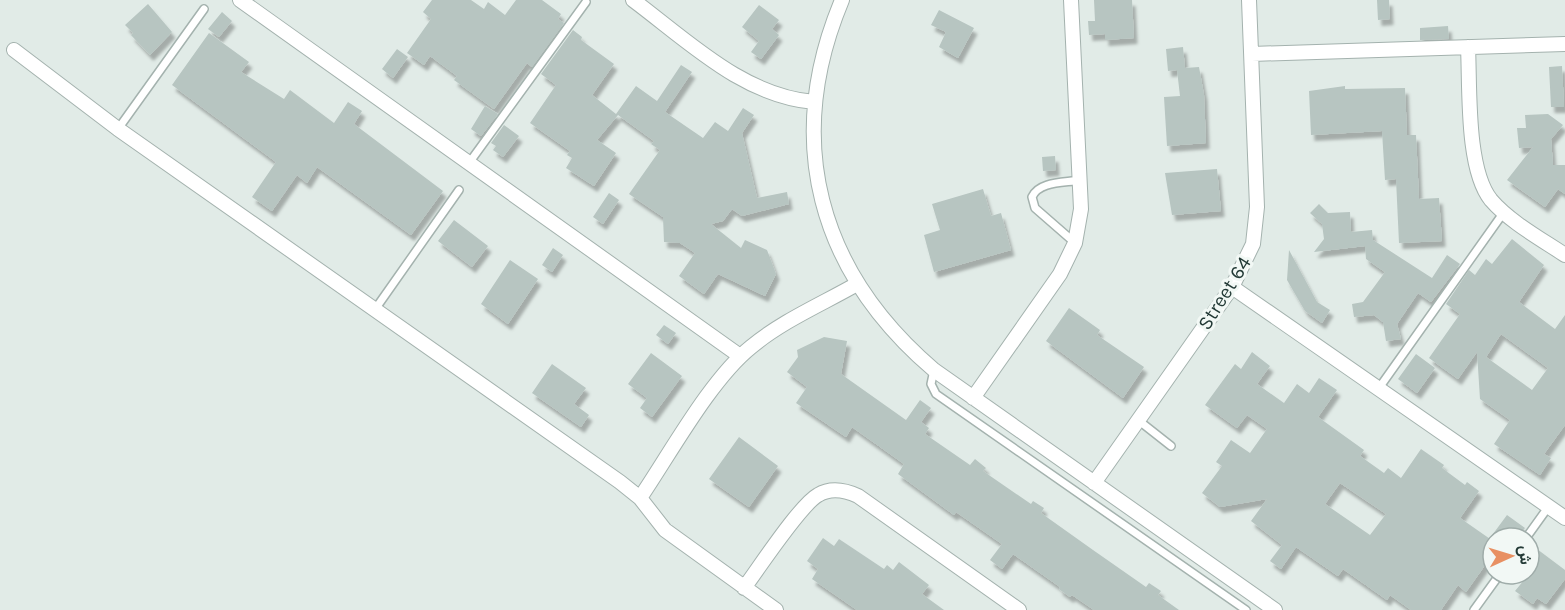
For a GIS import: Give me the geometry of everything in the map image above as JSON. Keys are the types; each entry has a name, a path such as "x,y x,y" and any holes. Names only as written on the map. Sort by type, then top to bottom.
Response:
{"street":[{"path":"240,0 740,356"},
{"path":"633,0 742,81 777,96 814,102"},
{"path":"843,0 829,31 820,65 814,102 813,138 822,202 831,230 857,284 884,322 934,370 1275,610"},
{"path":"973,398 1060,274 1075,243 1081,209 1071,0"},
{"name":"Street 64","path":"1095,483 1232,288 1249,256 1257,219 1249,0"},
{"path":"1252,54 1565,44"},
{"path":"1468,47 1476,171 1492,201 1565,255"},
{"path":"14,50 118,129 376,308 640,498 665,530 776,610"},
{"path":"640,498 719,381 740,356 764,337 857,284"},
{"path":"1232,288 1565,518"},
{"path":"744,588 808,502 827,491 838,490 858,496 1019,610"}],"lane":[{"path":"469,163 586,2"},
{"path":"118,129 204,9"},
{"path":"1075,243 1038,211 1032,201 1034,193 1040,187 1080,180"},
{"path":"376,308 459,190"},
{"path":"1379,388 1504,212"},
{"path":"934,370 931,384 941,398 1246,610"},
{"path":"1138,420 1171,446"},
{"path":"1535,526 1549,506"},
{"path":"1474,610 1491,586"}],"building":[{"path":"432,0 471,0 484,9 488,2 505,15 516,0 542,0 561,14 558,19 564,23 532,67 527,63 494,109 454,80 457,76 430,56 424,65 407,53 431,19 423,12"},
{"path":"1094,0 1132,0 1134,38 1105,40 1105,34 1089,35 1088,21 1095,21"},
{"path":"1377,0 1389,0 1390,19 1378,20"},
{"path":"148,4 172,32 150,55 125,25"},
{"path":"759,5 779,20 772,29 779,35 761,59 751,52 759,41 742,27"},
{"path":"939,10 974,28 958,58 939,47 946,32 931,25"},
{"path":"222,12 232,21 219,37 208,29"},
{"path":"1448,26 1449,39 1420,40 1420,28"},
{"path":"573,30 582,37 581,40 614,64 592,95 616,114 636,86 657,101 681,65 692,72 665,112 703,138 715,122 728,131 743,108 754,115 742,133 757,198 787,192 789,204 742,216 732,209 723,221 711,224 741,248 745,240 767,250 776,274 765,296 718,274 704,294 679,276 695,253 680,243 664,242 663,217 629,194 660,150 651,144 654,141 618,115 597,140 616,153 594,186 566,168 572,158 567,155 570,151 530,123 556,85 541,74"},
{"path":"209,33 249,62 241,72 284,99 290,90 334,123 348,102 362,111 354,124 443,191 411,235 317,167 307,183 297,175 272,211 252,197 276,162 172,85"},
{"path":"1183,47 1185,68 1199,67 1204,95 1206,143 1167,146 1164,97 1180,96 1177,70 1168,71 1166,49"},
{"path":"397,49 408,57 393,78 382,69"},
{"path":"1562,66 1564,107 1551,107 1549,67"},
{"path":"1345,86 1345,89 1405,88 1407,135 1416,135 1419,199 1439,198 1442,241 1399,243 1396,179 1385,180 1382,131 1311,135 1309,91"},
{"path":"485,106 498,114 481,136 471,129"},
{"path":"1548,114 1563,125 1551,139 1553,165 1565,165 1565,194 1558,189 1545,207 1507,180 1533,147 1519,148 1517,128 1526,128 1525,115"},
{"path":"504,125 519,136 503,157 493,150 496,146 491,143"},
{"path":"1055,156 1056,170 1043,171 1042,157"},
{"path":"1217,169 1221,211 1172,215 1165,173"},
{"path":"983,189 991,216 1001,213 1011,250 934,272 924,235 940,230 932,204"},
{"path":"609,193 619,200 603,224 593,217"},
{"path":"1319,204 1328,213 1350,212 1351,232 1372,230 1373,240 1432,278 1447,255 1460,264 1431,302 1418,293 1397,324 1401,339 1386,341 1383,322 1374,315 1354,317 1352,304 1363,302 1385,272 1366,259 1365,246 1314,252 1324,239 1322,224 1310,213"},
{"path":"454,220 488,246 472,267 438,241"},
{"path":"1512,239 1544,265 1519,302 1555,329 1565,315 1565,425 1544,454 1551,458 1540,475 1494,444 1510,420 1480,399 1477,352 1458,379 1429,358 1460,314 1446,304 1469,270 1475,275 1486,259 1492,264","holes":["1501,334 1548,368 1532,390 1486,357"]},
{"path":"553,248 563,255 552,272 542,265"},
{"path":"1289,250 1317,302 1330,310 1322,323 1305,311 1287,280"},
{"path":"510,260 538,279 508,324 481,304"},
{"path":"1069,308 1100,330 1097,335 1144,367 1123,398 1046,341"},
{"path":"664,325 676,333 668,344 656,335"},
{"path":"824,337 847,341 841,374 906,420 920,400 931,408 921,422 929,428 925,434 970,465 975,459 986,468 983,471 1031,504 1033,501 1044,508 1041,513 1146,587 1149,583 1161,591 1158,595 1179,610 1094,610 1072,595 1070,597 1059,589 1060,587 1013,554 1002,569 990,560 1002,544 956,512 954,515 898,474 904,464 852,427 846,437 796,403 807,387 787,372 798,357 797,350"},
{"path":"1252,352 1270,366 1257,384 1284,403 1297,384 1309,393 1319,378 1337,390 1318,417 1364,450 1360,456 1384,473 1388,468 1401,478 1421,449 1444,465 1442,468 1465,485 1467,482 1479,491 1460,518 1481,533 1481,571 1466,592 1458,585 1441,610 1411,610 1390,595 1387,600 1343,569 1338,576 1296,547 1281,569 1270,561 1282,545 1251,521 1267,499 1220,507 1202,493 1222,466 1216,462 1231,440 1250,453 1267,429 1247,415 1237,428 1205,405 1235,364 1241,369","holes":["1340,483 1386,514 1370,535 1325,504"]},
{"path":"651,353 682,376 652,417 640,408 647,398 628,384"},
{"path":"1416,354 1435,368 1417,393 1398,379"},
{"path":"552,364 586,388 574,404 589,415 581,427 532,393"},
{"path":"739,437 778,466 749,507 709,479"},
{"path":"1507,515 1522,526 1499,526"},
{"path":"823,538 834,546 839,539 884,569 887,565 893,570 899,562 929,585 922,594 944,610 857,610 812,579 818,569 807,561"},
{"path":"1541,552 1565,570 1565,579 1546,604 1537,598 1533,604 1515,591 1519,586 1541,586"}]}
